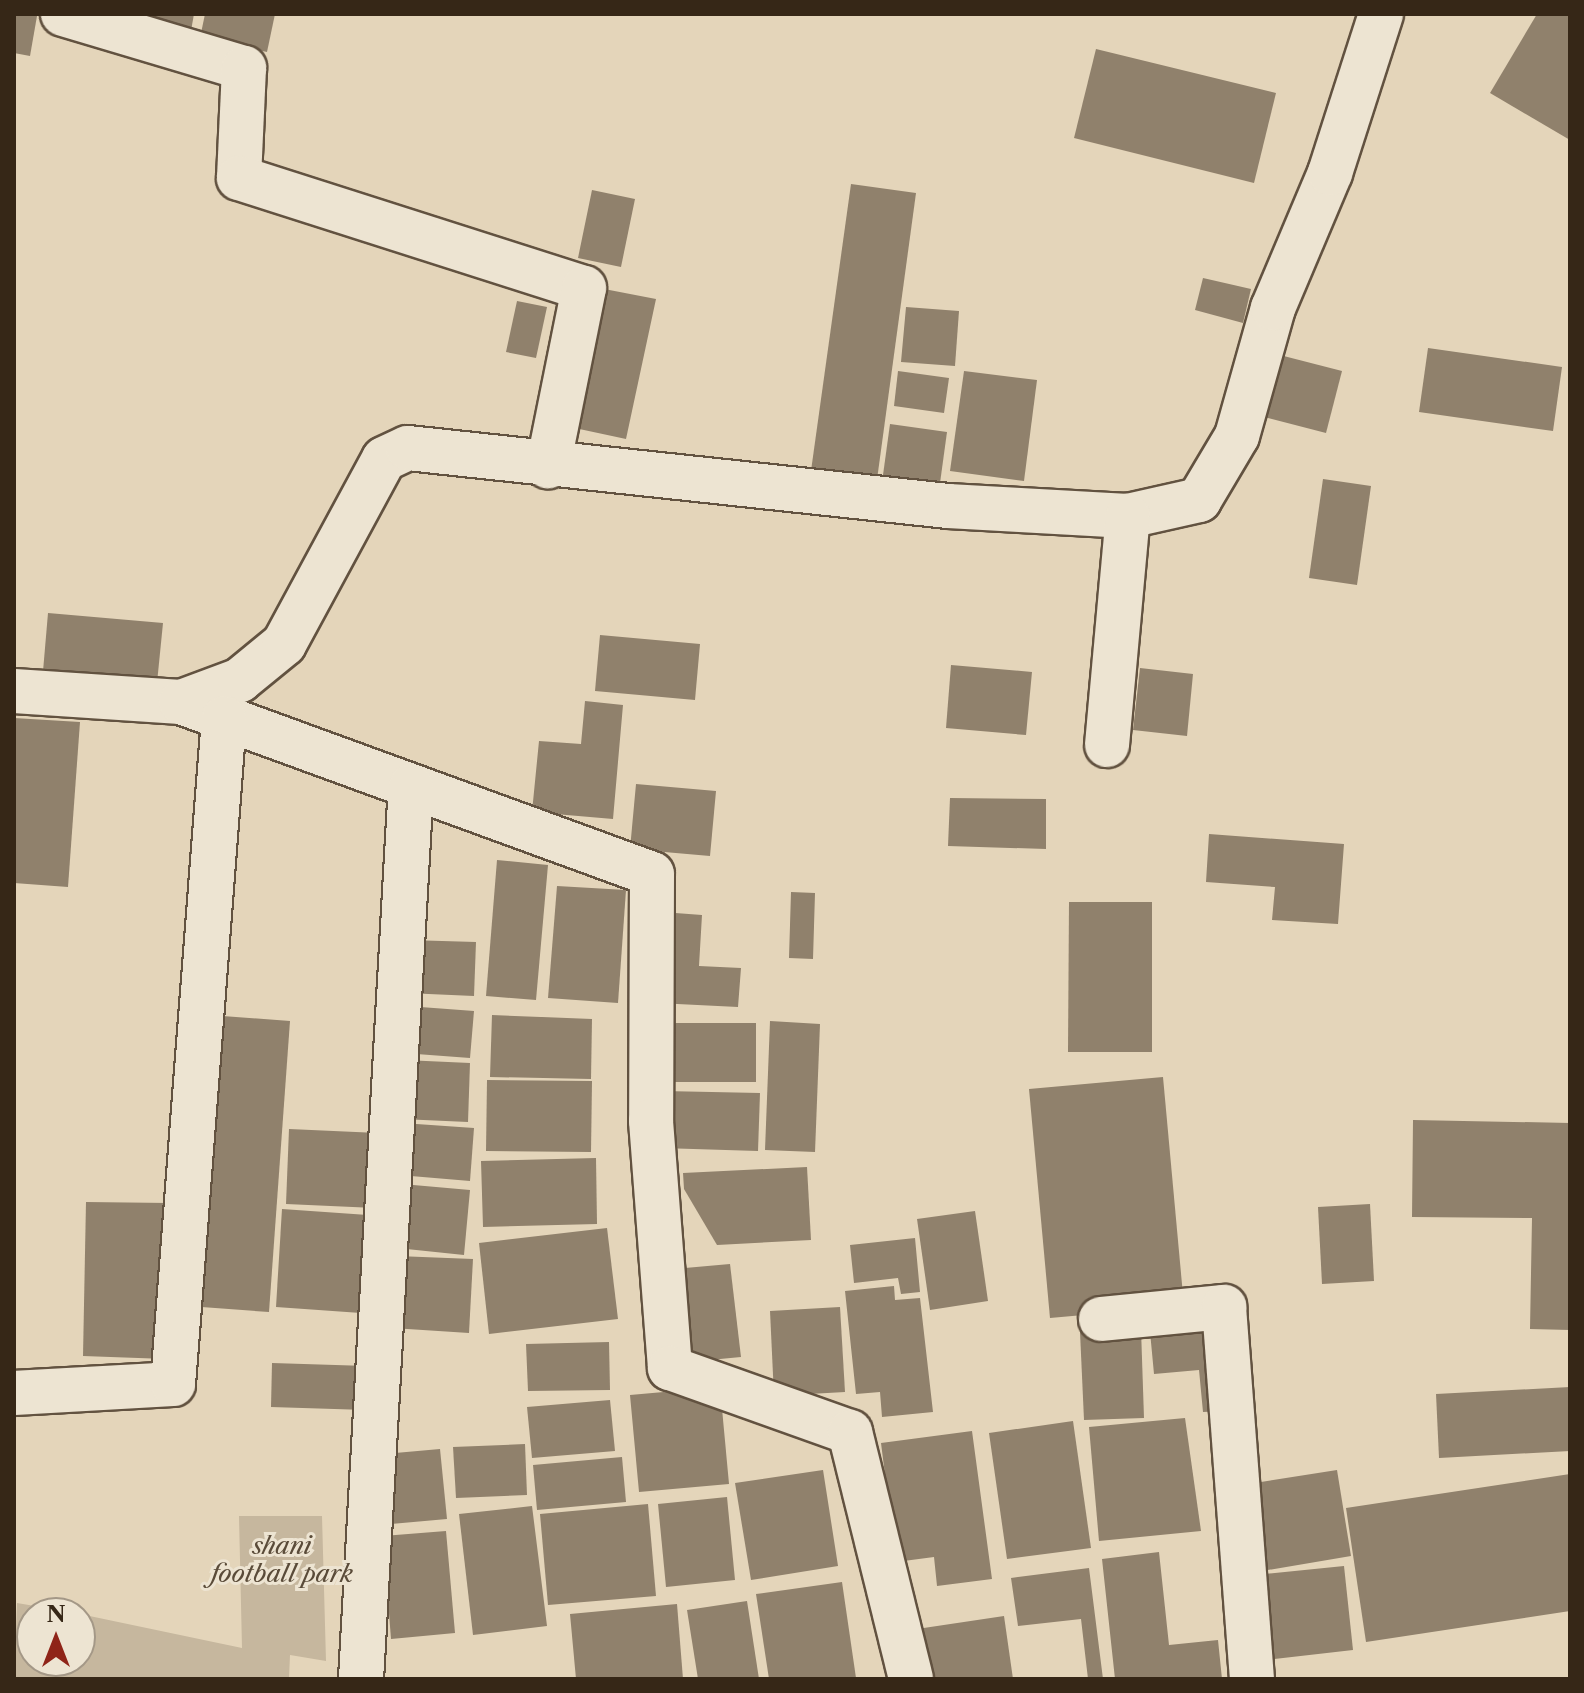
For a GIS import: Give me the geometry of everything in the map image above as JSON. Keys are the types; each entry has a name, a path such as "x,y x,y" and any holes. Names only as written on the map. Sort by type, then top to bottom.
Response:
{"street":[{"path":"63,14 244,68 239,178 584,288 548,466"},
{"path":"181,702 240,680 284,644 384,459 408,448 548,466 948,506 1128,516 1199,500 1237,436 1273,308 1330,173 1381,14"},
{"path":"1107,745 1128,516"},
{"path":"14,691 181,702 652,874 651,1121 670,1368 850,1432 911,1679"},
{"path":"14,1393 173,1384 224,718"},
{"path":"361,1679 411,786"},
{"path":"1101,1319 1224,1307 1252,1679"}],"green space":[{"name":"shani football park","path":"239,1516 322,1516 326,1661 290,1655 289,1679 14,1679 16,1628 16,1677 96,1677 96,1617 242,1648"}],"building":[{"path":"14,14 37,16 30,56 14,53"},
{"path":"137,14 194,14 189,42"},
{"path":"205,14 275,14 267,52 200,38"},
{"path":"1537,14 1570,14 1570,140 1490,93"},
{"path":"1096,49 1276,93 1254,183 1074,138"},
{"path":"851,184 916,193 876,487 810,478"},
{"path":"592,190 635,199 621,267 578,258"},
{"path":"1203,278 1251,289 1243,323 1195,310"},
{"path":"599,288 656,299 626,439 570,427"},
{"path":"517,301 547,307 536,358 506,352"},
{"path":"906,307 959,311 955,366 901,362"},
{"path":"1428,348 1562,367 1553,431 1419,412"},
{"path":"1272,353 1342,371 1326,433 1256,415"},
{"path":"898,371 949,378 944,413 894,406"},
{"path":"964,371 1037,380 1024,481 950,471"},
{"path":"890,424 947,432 940,483 883,475"},
{"path":"1323,479 1371,486 1357,585 1309,578"},
{"path":"48,613 163,623 156,693 42,683"},
{"path":"600,635 700,644 695,700 595,691"},
{"path":"951,665 1032,672 1026,735 946,728"},
{"path":"1140,668 1193,674 1187,736 1133,730"},
{"path":"585,701 623,705 613,819 532,812 539,741 581,744"},
{"path":"14,718 80,722 68,887 14,883"},
{"path":"636,784 716,791 710,856 630,849"},
{"path":"950,798 1046,799 1046,849 948,846"},
{"path":"1209,834 1344,844 1338,924 1272,920 1275,887 1206,882"},
{"path":"497,860 548,865 536,1000 486,996"},
{"path":"557,886 626,890 618,1003 548,998"},
{"path":"791,892 815,893 813,959 789,958"},
{"path":"1069,902 1152,902 1152,1052 1068,1052"},
{"path":"662,912 702,915 699,966 741,968 738,1007 657,1003"},
{"path":"408,940 476,942 474,996 406,993"},
{"path":"407,1006 474,1011 470,1058 403,1053"},
{"path":"209,1015 290,1021 269,1312 188,1306"},
{"path":"492,1015 592,1019 591,1079 490,1077"},
{"path":"770,1021 820,1024 815,1152 765,1150"},
{"path":"657,1023 756,1023 756,1082 657,1082"},
{"path":"404,1060 470,1063 468,1122 401,1119"},
{"path":"1163,1077 1184,1306 1050,1318 1029,1089"},
{"path":"487,1080 592,1081 591,1152 486,1151"},
{"path":"663,1091 760,1093 758,1151 661,1148"},
{"path":"1413,1120 1570,1123 1570,1330 1530,1329 1532,1218 1412,1217"},
{"path":"402,1123 474,1128 470,1181 399,1175"},
{"path":"289,1129 378,1133 375,1208 286,1204"},
{"path":"596,1158 597,1224 483,1227 481,1161"},
{"path":"807,1167 811,1240 717,1245 684,1189 683,1173"},
{"path":"402,1184 470,1190 464,1255 397,1248"},
{"path":"86,1202 169,1203 166,1359 83,1356"},
{"path":"1370,1204 1374,1281 1322,1284 1318,1207"},
{"path":"282,1209 382,1216 375,1314 276,1307"},
{"path":"975,1211 988,1301 930,1310 917,1219"},
{"path":"607,1228 618,1319 489,1334 479,1243"},
{"path":"915,1238 920,1292 901,1294 898,1278 854,1283 850,1245"},
{"path":"397,1256 473,1259 469,1333 392,1328"},
{"path":"730,1264 741,1357 678,1363 685,1268"},
{"path":"894,1286 895,1300 920,1298 933,1412 882,1417 880,1392 856,1394 845,1291"},
{"path":"840,1307 845,1392 774,1396 770,1311"},
{"path":"1216,1315 1224,1411 1203,1412 1199,1370 1154,1374 1149,1321"},
{"path":"1141,1329 1144,1418 1084,1420 1080,1332"},
{"path":"609,1342 610,1390 528,1391 526,1344"},
{"path":"272,1363 367,1366 366,1410 271,1407"},
{"path":"720,1387 729,1484 639,1492 630,1395"},
{"path":"1570,1387 1570,1451 1439,1458 1436,1394"},
{"path":"610,1400 615,1451 532,1458 527,1407"},
{"path":"1185,1418 1201,1531 1099,1541 1089,1427"},
{"path":"1073,1421 1091,1548 1007,1559 989,1433"},
{"path":"972,1431 992,1579 937,1586 934,1557 896,1562 881,1443"},
{"path":"525,1444 527,1495 456,1498 453,1447"},
{"path":"440,1449 447,1519 391,1524 384,1454"},
{"path":"622,1457 626,1502 537,1510 533,1465"},
{"path":"823,1470 838,1566 751,1580 735,1483"},
{"path":"1337,1470 1351,1556 1256,1572 1242,1485"},
{"path":"1570,1474 1570,1611 1366,1642 1346,1508"},
{"path":"727,1497 735,1580 666,1587 658,1504"},
{"path":"648,1504 656,1596 548,1605 540,1514"},
{"path":"532,1506 547,1626 473,1635 459,1514"},
{"path":"446,1531 455,1633 391,1639 383,1536"},
{"path":"1159,1552 1169,1645 1218,1640 1222,1679 1115,1679 1102,1559"},
{"path":"1344,1566 1353,1650 1265,1660 1254,1575"},
{"path":"1089,1568 1103,1679 1088,1679 1081,1619 1018,1626 1011,1578"},
{"path":"842,1582 856,1678 769,1679 756,1594"},
{"path":"747,1601 759,1679 698,1679 687,1610"},
{"path":"677,1604 683,1679 576,1679 570,1614"},
{"path":"1004,1616 1013,1679 925,1679 917,1629"}]}
